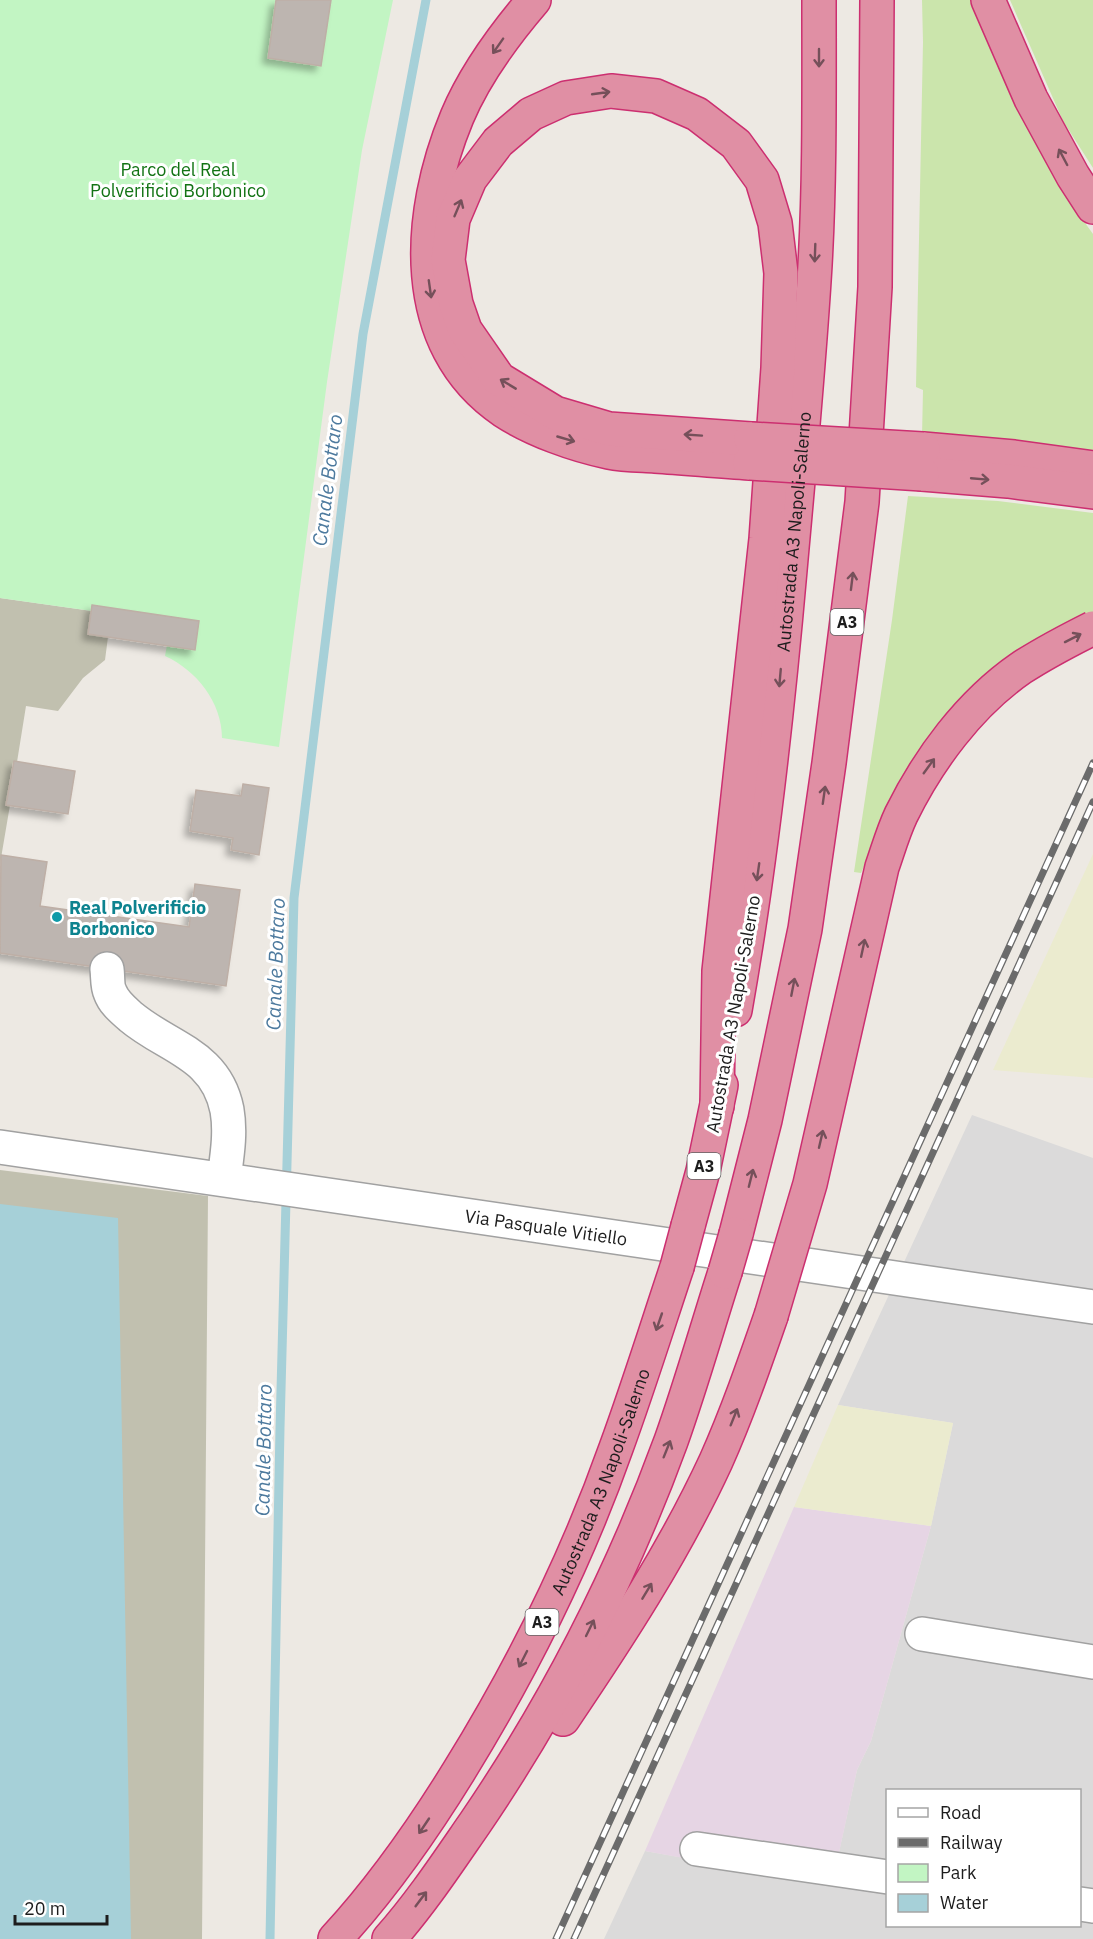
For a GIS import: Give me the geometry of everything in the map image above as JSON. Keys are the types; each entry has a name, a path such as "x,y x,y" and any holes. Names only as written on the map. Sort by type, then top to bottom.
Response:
{"highway":[{"path":"534,0 498,45 476,79 457,116 441,160 431,209 427,264 435,316 456,361 476,388 504,411 552,435 610,452 750,451 922,462 1014,457 1093,468"},
{"name":"Autostrada A3 Napoli-Salerno","path":"335,1939 399,1864 438,1805 505,1694 534,1638 579,1540 616,1449 677,1267 688,1226 717,1106 751,919 777,710 815,263 819,125 819,0"},
{"name":"A3","path":"389,1939 451,1858 521,1754 589,1629 635,1530 671,1441 725,1272 765,1120 805,929 829,763 862,502 875,287 877,0"},
{"path":"988,0 1031,99 1072,176 1093,207"},
{"path":"717,1106 719,971 766,539 778,369 781,273 775,223 762,180 736,144 697,114 656,96 611,91 566,98 531,114 498,142 470,179 453,219 448,260 456,304 465,330 499,379 555,412 609,429 750,451"},
{"path":"922,462 1008,481 1093,492"},
{"path":"451,1858 561,1722 650,1586 716,1461 746,1387 771,1316 810,1184 882,867 900,817 923,774 980,703 1020,669 1062,643 1093,628"}],"street":[{"path":"107,969 109,991 118,1006 139,1024 195,1057 211,1072 227,1109 228,1141 224,1179"},
{"name":"Via Pasquale Vitiello","path":"0,1147 1093,1307"},
{"path":"922,1634 1093,1662"},
{"path":"697,1850 886,1877"}],"shaded area":[{"path":"0,598 92,611 108,637 105,660 83,678 58,711 26,706 17,762 13,762 6,804 10,805 0,864"},
{"path":"972,1115 1093,1158 1093,1939 604,1939 645,1851 832,1884 857,1770 871,1741 931,1526 953,1423 838,1405"},
{"path":"0,1170 208,1196 202,1939 0,1939"},
{"path":"794,1507 931,1526 871,1741 857,1770 832,1885 645,1851"}],"green space":[{"name":"Parco del Real Polverificio Borbonico","path":"0,0 393,0 362,150 327,382 279,747 222,738 217,712 205,689 187,670 165,656 167,645 198,621 93,605 92,611 0,598"},
{"path":"922,0 971,0 1007,87 1070,202 1093,234 1093,458 922,436 923,390 916,387"},
{"path":"1010,0 1093,0 1093,168 1063,121"},
{"path":"908,496 998,501 1093,513 1093,615 902,781 861,873 854,872"},
{"path":"1093,854 1093,1078 993,1070"},
{"path":"838,1405 953,1423 931,1526 794,1507"}],"water":[{"path":"0,1204 118,1218 131,1939 0,1939"}],"building":[{"path":"276,0 331,0 321,66 268,58"},
{"path":"92,605 199,621 195,650 88,634"},
{"path":"14,761 75,771 68,814 6,805"},
{"path":"243,784 269,788 259,855 231,850 233,838 190,831 196,790 241,796"},
{"name":"Real Polverificio Borbonico","path":"1,855 47,862 40,906 189,927 195,884 240,890 226,986 0,953"}],"waterway":[{"name":"Canale Bottaro","path":"270,1939 294,898 363,334 426,0"}],"railway":[{"path":"556,1939 1093,763"},
{"path":"574,1939 1093,802"}],"place":[{"name":"Real Polverificio Borbonico","path":"57,917"}]}
